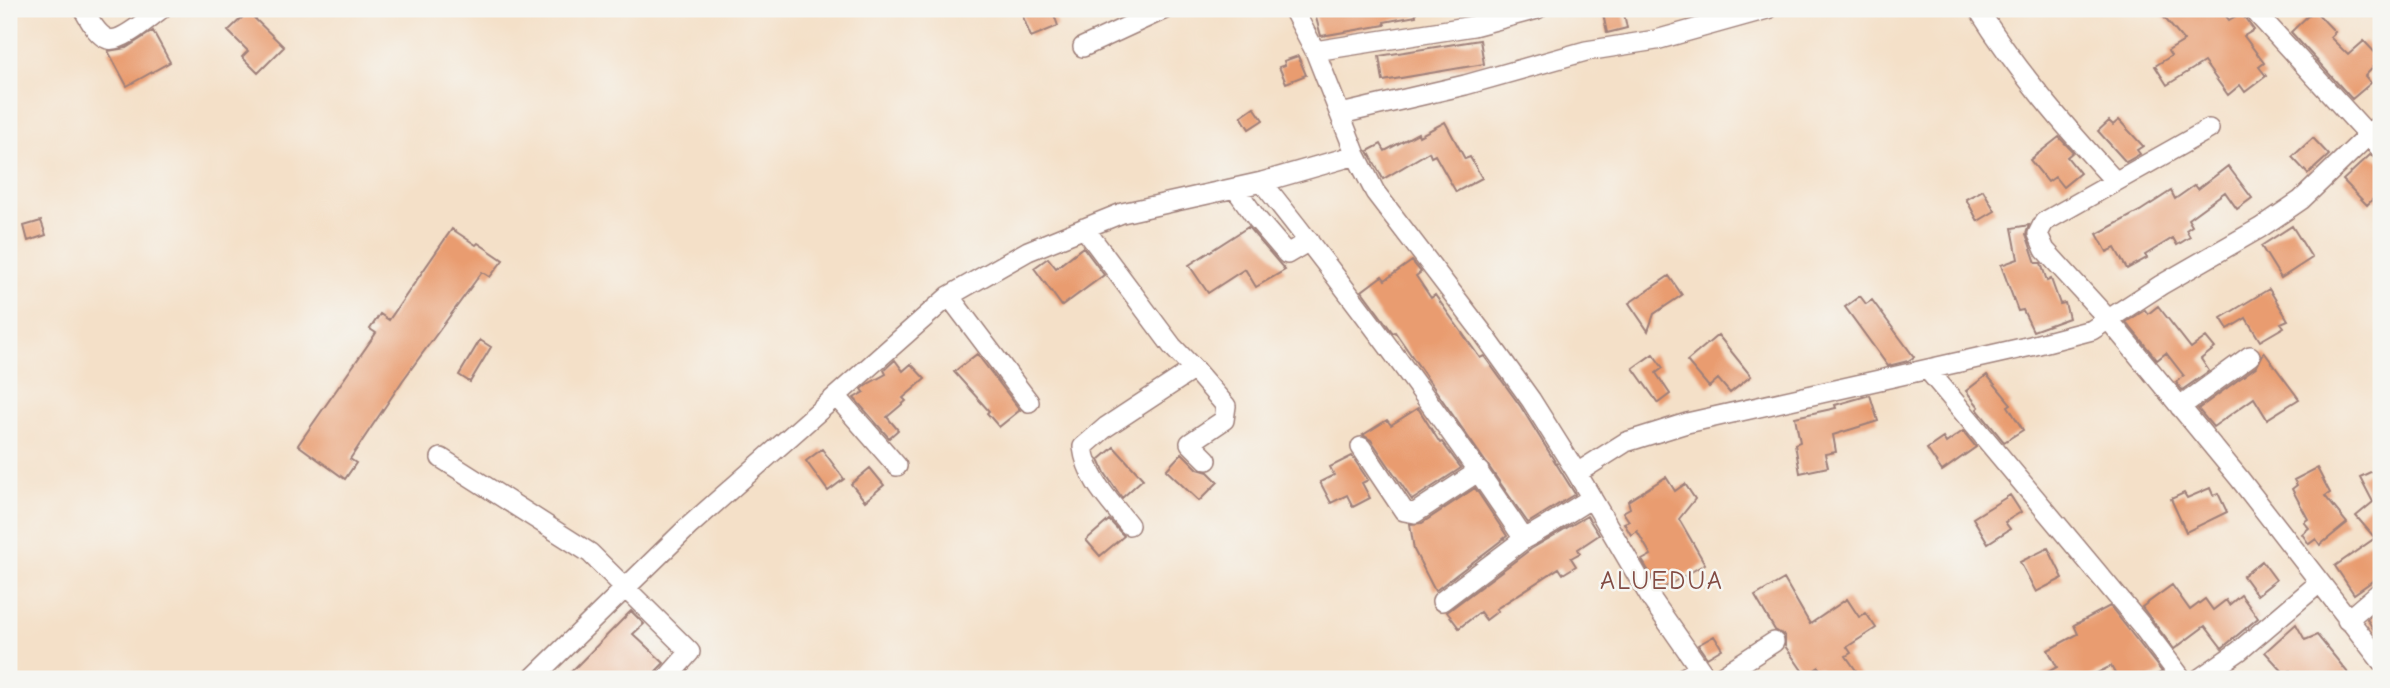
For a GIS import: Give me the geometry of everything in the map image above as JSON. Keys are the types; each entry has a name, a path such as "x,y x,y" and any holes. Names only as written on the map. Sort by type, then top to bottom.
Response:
{"street":[{"path":"83,9 96,29 108,39 118,38 131,31 161,9"},
{"path":"1083,47 1165,9"},
{"path":"1293,9 1315,51 1356,155 1375,192 1531,400 1696,676"},
{"path":"1315,51 1473,26 1537,9"},
{"path":"1341,114 1465,85 1586,51 1656,40 1767,9"},
{"path":"1978,9 2001,45 2069,131 2115,181"},
{"path":"1577,473 1626,442 1687,423 2092,330 2260,228 2301,200 2377,136 2253,9"},
{"path":"2209,129 2044,222 2038,234 2045,250 2108,319 2239,478 2381,661"},
{"path":"532,679 698,518 949,296 1028,251 1122,213 1262,182 1356,155"},
{"path":"1262,182 1403,364 1524,539"},
{"path":"1236,188 1257,219 1287,254 1309,241"},
{"path":"1084,228 1172,346 1226,406 1224,420 1191,443 1207,460"},
{"path":"949,296 1029,402"},
{"path":"2180,407 2250,356"},
{"path":"1129,525 1093,480 1083,447 1106,427 1194,369"},
{"path":"1928,369 2142,626 2182,679"},
{"path":"836,396 897,466"},
{"path":"1361,447 1404,511 1415,513 1479,471"},
{"path":"441,458 590,553 690,652 666,679"},
{"path":"1442,601 1524,539 1548,527 1556,518 1592,498"},
{"path":"2199,679 2239,651 2319,583"},
{"path":"2347,620 2381,591"},
{"path":"1717,679 1774,642"}],"building":[{"path":"1035,9 1052,9 1058,26 1031,37 1022,14"},
{"path":"1347,9 1415,9 1416,16 1384,22 1385,25 1321,36 1315,14"},
{"path":"1602,9 1623,9 1627,28 1607,33"},
{"path":"2157,9 2220,9 2229,20 2241,13 2254,30 2244,36 2264,63 2259,67 2266,76 2245,92 2240,85 2228,95 2204,62 2167,85 2155,66 2171,56 2168,51 2184,41"},
{"path":"2314,10 2335,32 2330,37 2348,55 2364,41 2381,59 2365,76 2371,83 2352,99 2291,32"},
{"path":"248,12 284,47 258,73 242,57 248,51 228,31"},
{"path":"153,31 170,62 127,86 108,51 126,48"},
{"path":"1480,40 1484,64 1383,81 1379,56"},
{"path":"1298,56 1306,75 1286,83 1279,67 1285,65 1284,61"},
{"path":"1254,107 1263,120 1249,129 1241,116"},
{"path":"2119,120 2143,146 2137,150 2140,154 2126,162 2098,131 2109,121 2113,125"},
{"path":"1445,122 1465,159 1470,157 1482,178 1456,192 1435,155 1431,157 1429,152 1383,179 1368,151 1381,144 1385,151"},
{"path":"2059,137 2073,152 2067,157 2080,173 2063,187 2055,177 2048,182 2030,160"},
{"path":"2313,138 2329,155 2308,174 2292,157"},
{"path":"2370,155 2381,161 2381,205 2374,198 2367,205 2343,180"},
{"path":"2228,166 2252,198 2237,209 2225,192 2188,219 2192,226 2186,230 2190,237 2177,245 2173,238 2127,269 2115,248 2107,252 2097,234 2171,191 2175,199 2195,185 2198,189"},
{"path":"1983,190 1995,211 1978,221 1966,199"},
{"path":"41,221 46,235 28,241 24,226"},
{"path":"2029,225 2026,234 2036,263 2041,263 2047,281 2051,279 2060,304 2065,303 2069,318 2033,331 2023,310 2018,311 2001,265 2018,259 2012,228"},
{"path":"2292,226 2312,258 2281,278 2261,246"},
{"path":"1248,227 1285,270 1256,287 1245,269 1208,293 1189,265"},
{"path":"452,229 503,260 490,277 482,272 403,380 350,459 356,463 345,479 298,445 376,333 370,329 380,314 389,320"},
{"path":"1083,247 1104,275 1062,306 1034,268 1048,258 1056,268"},
{"path":"1412,261 1421,272 1416,276 1431,298 1435,295 1480,358 1484,356 1521,407 1575,494 1528,523 1395,332 1393,333 1362,291 1382,276 1385,280"},
{"path":"1669,276 1682,295 1654,314 1648,331 1629,303"},
{"path":"2269,289 2288,320 2281,323 2284,327 2260,341 2246,318 2228,329 2221,318"},
{"path":"1860,296 1866,304 1872,300 1914,357 1888,366 1845,307"},
{"path":"2158,306 2191,348 2206,337 2215,348 2201,359 2209,371 2182,390 2176,382 2184,376 2166,353 2157,360 2126,322 2145,310 2148,314"},
{"path":"1718,335 1751,376 1730,393 1718,379 1709,387 1687,361"},
{"path":"480,340 491,347 470,382 459,375"},
{"path":"2264,352 2299,399 2267,419 2254,398 2213,427 2198,409 2257,366"},
{"path":"977,354 1020,410 999,427 987,413 989,411 954,372"},
{"path":"1653,354 1663,368 1656,373 1670,394 1658,403 1633,368"},
{"path":"895,360 903,371 911,364 925,379 903,398 906,401 887,417 898,430 889,438 854,398 864,392 862,389 868,384 886,374 884,370"},
{"path":"1987,375 2011,404 2008,406 2023,430 2004,442 1966,391"},
{"path":"1870,395 1878,421 1833,435 1836,452 1825,454 1828,467 1800,473 1795,444 1800,442 1795,417 1836,408 1835,405"},
{"path":"1418,408 1440,443 1442,442 1461,468 1412,500 1371,440 1363,435 1387,420 1391,425"},
{"path":"1963,431 1976,447 1942,471 1927,449 1943,438 1946,443"},
{"path":"1114,447 1143,479 1122,498 1099,460"},
{"path":"822,449 844,479 828,491 806,461"},
{"path":"1182,453 1198,469 1208,472 1218,482 1199,501 1166,470"},
{"path":"1352,456 1368,480 1362,483 1370,498 1353,507 1347,495 1331,503 1320,482 1334,475 1330,467"},
{"path":"2381,467 2381,575 2354,594 2335,566 2375,538 2356,516 2373,502 2360,477"},
{"path":"870,468 884,485 865,501 851,484"},
{"path":"2317,468 2330,493 2325,496 2347,523 2320,545 2316,539 2309,544 2302,534 2309,528 2304,522 2308,519 2292,489 2297,485 2294,480"},
{"path":"1666,477 1675,491 1685,484 1695,499 1679,519 1705,564 1660,590 1642,560 1651,555 1637,531 1631,535 1624,523 1629,521 1623,512 1630,508 1628,501"},
{"path":"1475,488 1507,536 1435,591 1414,550 1410,524 1422,523"},
{"path":"2210,488 2213,495 2218,493 2227,512 2186,532 2171,499 2184,493 2187,498"},
{"path":"2010,495 2021,512 2005,522 2010,529 1988,543 1973,518"},
{"path":"1587,516 1599,535 1578,549 1580,553 1571,558 1576,566 1563,574 1559,568 1496,609 1498,611 1486,620 1480,612 1459,628 1447,612 1531,549"},
{"path":"1109,520 1124,536 1100,556 1086,540"},
{"path":"2048,548 2063,578 2036,592 2020,562"},
{"path":"2262,561 2276,580 2257,595 2243,576"},
{"path":"1784,579 1810,624 1847,599 1859,617 1866,613 1876,628 1847,647 1851,653 1846,656 1862,679 1827,679 1819,667 1806,676 1785,646 1785,636 1775,630 1755,596"},
{"path":"2172,585 2190,610 2205,599 2213,610 2226,600 2229,605 2241,595 2258,618 2222,648 2205,626 2174,649 2142,607"},
{"path":"2110,606 2162,672 2149,679 2118,679 2111,666 2085,679 2035,679 2057,667 2048,650 2078,634 2074,625"},
{"path":"2381,607 2381,641 2367,619"},
{"path":"631,611 644,624 633,634 664,663 656,671 654,679 564,679"},
{"path":"2296,624 2305,640 2317,635 2353,679 2297,679 2290,671 2286,675 2265,652"},
{"path":"1714,636 1722,649 1707,658 1698,645"}],"district":[{"name":"ALUEDUA","path":"1662,580"}]}
